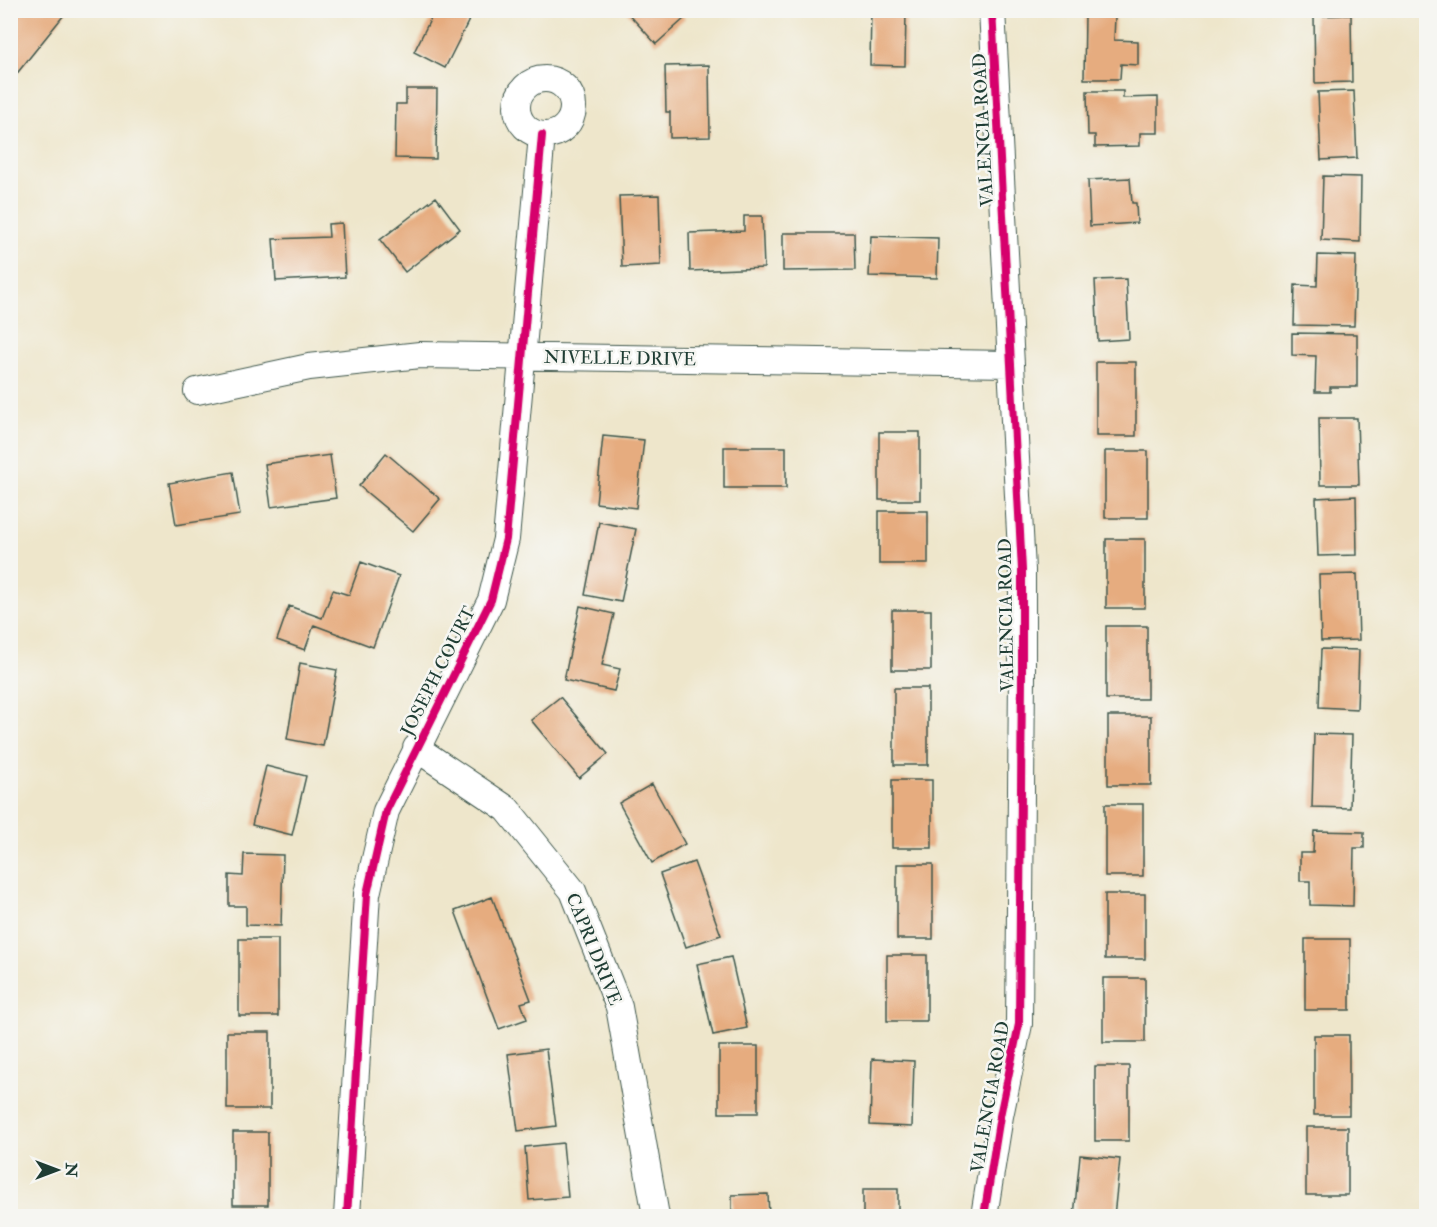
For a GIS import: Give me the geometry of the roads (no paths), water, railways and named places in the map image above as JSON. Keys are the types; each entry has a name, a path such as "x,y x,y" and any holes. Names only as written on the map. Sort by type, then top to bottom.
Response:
{"street":[{"name":"VALENCIA ROAD","path":"984,1216 1000,1116 1019,1023 1022,570 992,10"},
{"name":"JOSEPH COURT","path":"348,1216 367,894 386,810 491,600 506,538 542,135"},
{"name":"NIVELLE DRIVE","path":"196,391 309,367 420,355 1011,364"},
{"name":"CAPRI DRIVE","path":"416,748 507,809 573,891 619,1007 656,1216"}]}
